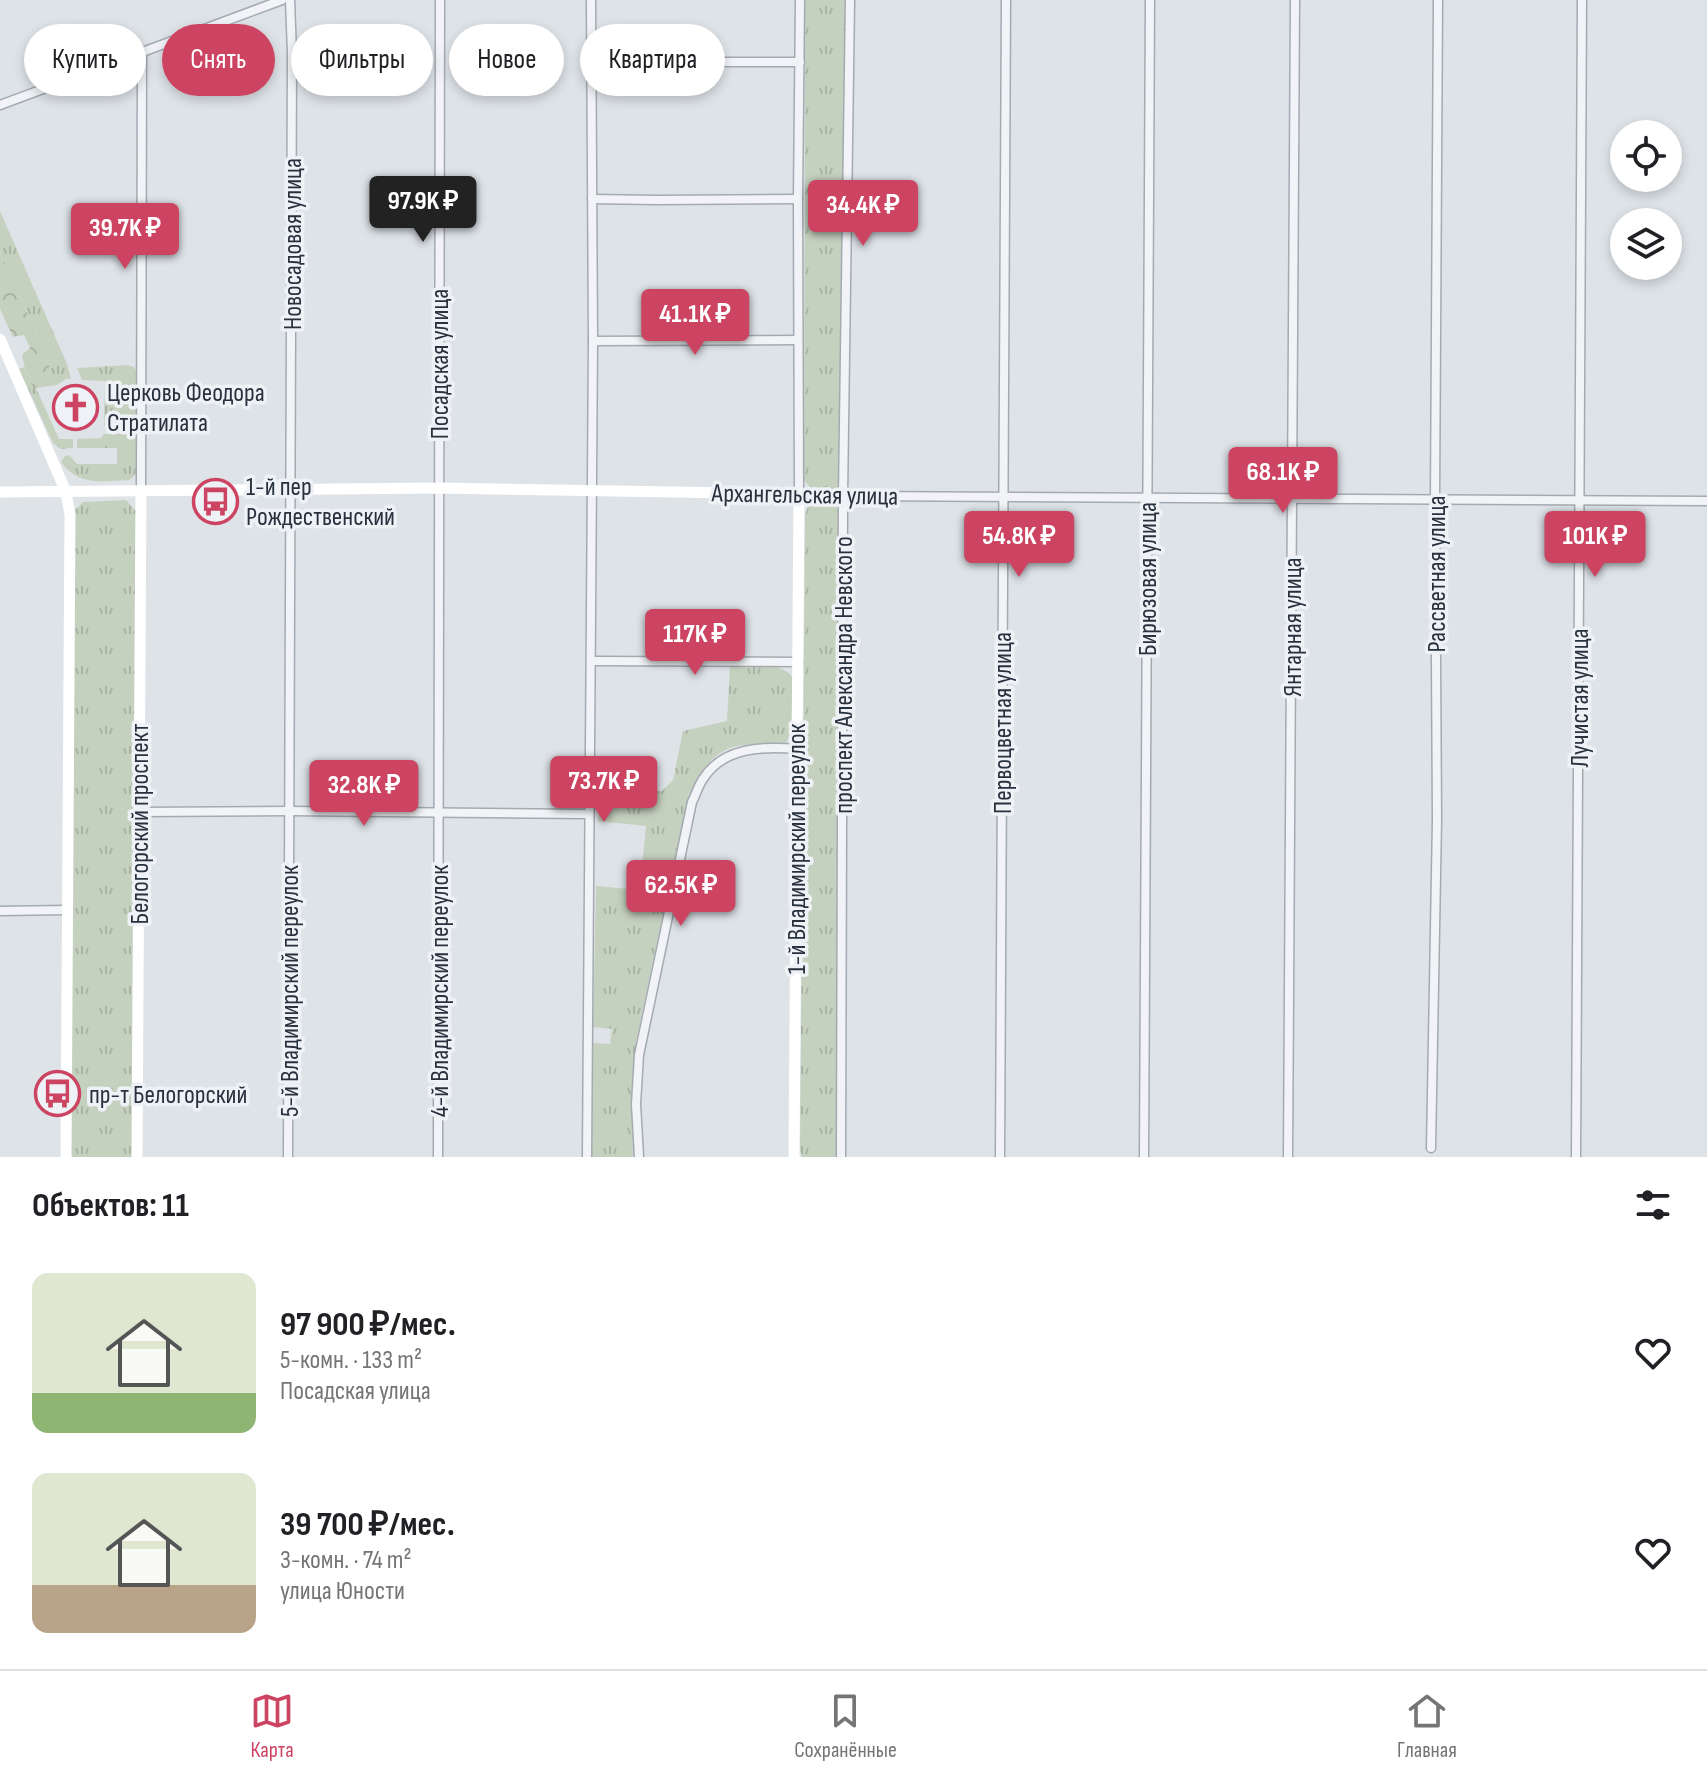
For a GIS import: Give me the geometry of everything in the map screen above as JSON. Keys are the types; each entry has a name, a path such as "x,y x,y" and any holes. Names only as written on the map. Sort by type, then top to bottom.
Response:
{"street":[{"path":"146,51 282,0"},
{"name":"Новосадовая улица","path":"290,0 292,489"},
{"name":"Посадская улица","path":"439,488 440,0"},
{"path":"591,0 592,24"},
{"path":"799,494 800,0"},
{"name":"проспект Александра Невского","path":"841,1157 843,496 850,0"},
{"name":"Первоцветная улица","path":"1000,1157 1006,0"},
{"name":"Бирюзовая улица","path":"1144,1157 1150,0"},
{"name":"Янтарная улица","path":"1288,1157 1295,0"},
{"name":"Рассветная улица","path":"1431,1148 1437,820 1438,0"},
{"name":"Лучистая улица","path":"1576,1157 1582,0"},
{"path":"725,62 800,62"},
{"path":"0,105 24,96"},
{"path":"141,491 142,96"},
{"path":"587,1157 593,96"},
{"path":"592,199 798,199"},
{"path":"0,339 66,492 70,515 66,1157"},
{"path":"593,341 797,340"},
{"name":"Архангельская улица","path":"0,492 439,488 843,496 1707,501"},
{"name":"4-й Владимирский переулок","path":"438,1157 439,488"},
{"name":"5-й Владимирский переулок","path":"288,1157 292,489"},
{"name":"Белогорский проспект","path":"137,1157 141,491"},
{"name":"1-й Владимирский переулок","path":"794,1157 799,494"},
{"path":"592,661 798,662"},
{"path":"639,1157 636,1104 639,1055 692,802 703,778 716,764 733,753 797,749"},
{"path":"140,812 588,814"},
{"path":"0,911 68,910"}],"green space":[{"path":"805,0 847,0 840,484 838,490 833,492 812,490 804,480"},
{"path":"0,211 67,364 71,379 57,385 0,253"},
{"path":"0,253 57,385 36,388 26,374 22,355 30,348 24,335 13,337 0,309"},
{"path":"128,365 137,372 137,419 132,426 104,426 105,381 82,380 77,368"},
{"path":"24,367 59,439 73,439 73,448 61,449 53,443 19,369"},
{"path":"104,434 131,434 138,440 137,473 130,480 84,479 61,462 69,455 77,464 117,464 117,448 77,448 77,439 101,438"},
{"path":"126,500 136,511 133,1157 72,1157 73,512 83,502"},
{"path":"833,501 838,510 840,1150 837,1157 802,1157 800,1150 805,515 809,504"},
{"path":"764,665 788,672 793,678 791,734 787,742 780,744 730,748 707,765 697,782 686,808 636,1041 632,1092 633,1157 591,1157 593,1043 610,1044 612,1029 593,1027 596,886 640,890 646,826 598,821 600,792 662,791 673,780 683,731 727,721 730,666"}],"place":[{"name":"Церковь Феодора Стратилата","path":"76,407"},
{"name":"1-й пер Рождественский","path":"215,501"},
{"name":"пр-т Белогорский","path":"58,1094"}]}
